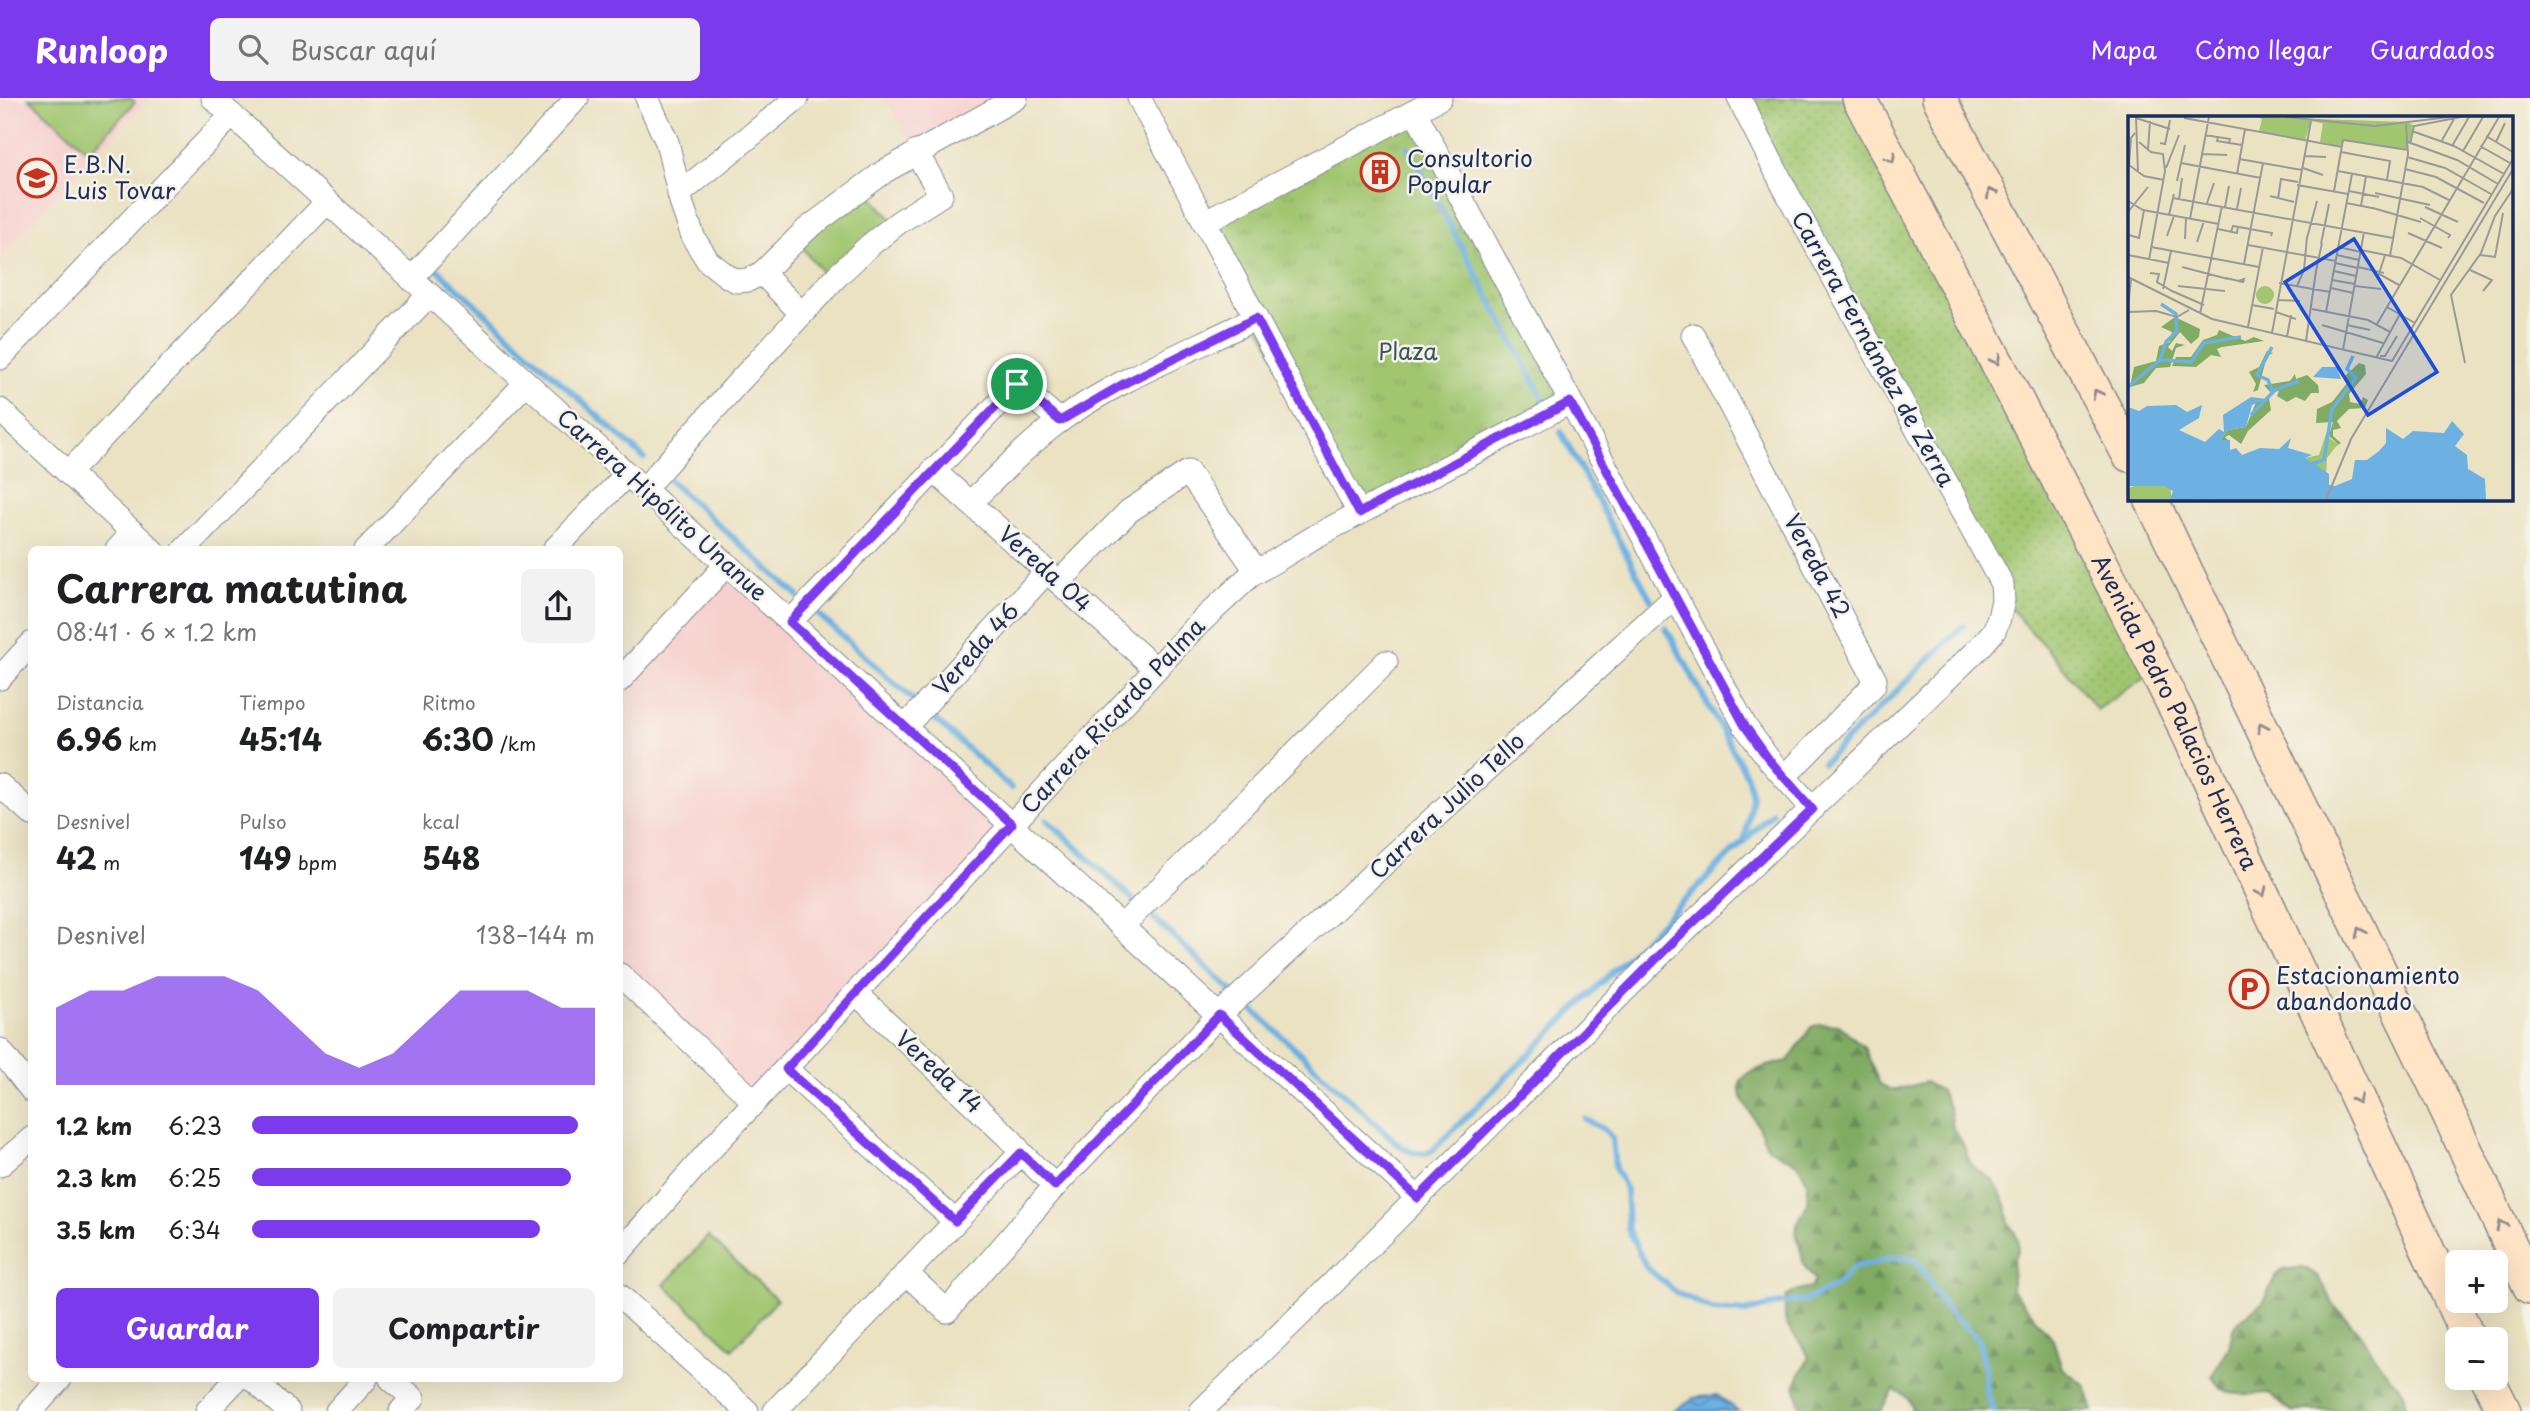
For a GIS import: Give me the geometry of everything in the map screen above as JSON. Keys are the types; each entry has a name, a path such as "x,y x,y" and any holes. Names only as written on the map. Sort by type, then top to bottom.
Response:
{"main road":[{"name":"Avenida Pedro Palacios Herrera","path":"1859,98 2186,729 2463,1327"},
{"path":"1939,98 2128,452"},
{"path":"2151,500 2431,1075 2530,1287"},
{"path":"2494,1390 2504,1411"}],"street":[{"name":"Carrera Hipólito Unanue","path":"213,98 790,622 916,714 1012,824 1134,913 1219,1015 1418,1198"},
{"path":"411,279 577,98"},
{"path":"647,98 667,142 679,194 694,239 708,261 737,281 748,280 762,273 807,229 842,201 916,152 1016,98"},
{"path":"679,194 797,98"},
{"path":"1139,98 1359,513"},
{"path":"1204,222 1440,98"},
{"name":"Carrera Fernández de Zerra","path":"1739,98 1785,190 2002,583 2003,600 1994,631 1812,809"},
{"path":"1202,1411 1675,940 1812,809 1745,726 1415,112"},
{"path":"0,358 232,115"},
{"path":"559,546 635,482 870,244 941,195 916,152"},
{"path":"68,473 327,202"},
{"path":"762,273 801,313"},
{"path":"188,546 429,295"},
{"path":"970,503 1060,421 1127,382 1256,318"},
{"name":"Vereda 42","path":"1693,335 1875,680 1874,685 1784,777"},
{"path":"370,546 526,383"},
{"path":"790,622 1017,384 1060,421"},
{"name":"Carrera Ricardo Palma","path":"623,1249 755,1102 1224,598 1256,572 1359,513 1570,402"},
{"path":"0,410 148,546"},
{"name":"Vereda 04","path":"933,470 1156,668"},
{"name":"Vereda 46","path":"916,714 1053,576 1129,511 1188,472 1256,572"},
{"path":"121,546 133,532"},
{"path":"623,677 727,564"},
{"name":"Carrera Julio Tello","path":"906,1273 947,1311 1055,1186 1219,1015 1675,597"},
{"path":"0,678 28,647"},
{"path":"1134,913 1387,663"},
{"path":"0,785 28,810"},
{"path":"623,978 755,1102"},
{"name":"Vereda 14","path":"856,993 1012,1141 1055,1186"},
{"path":"0,1050 28,1086"},
{"path":"786,1069 955,1221"},
{"path":"0,1165 28,1141"},
{"path":"775,1411 1021,1153"},
{"path":"623,1299 747,1411"},
{"path":"31,1411 57,1382"},
{"path":"207,1411 234,1382"},
{"path":"255,1382 288,1411"},
{"path":"337,1411 363,1382"},
{"path":"394,1382 413,1398 401,1411"}],"shaded area":[{"name":"E.B.N. Luis Tovar","path":"0,98 149,98 0,258"},
{"path":"885,98 1016,98 916,152"},
{"path":"727,564 1012,825 755,1102 623,978 623,677"}],"green space":[{"path":"29,98 130,98 135,102 89,152"},
{"path":"1739,98 1859,98 2156,669 2097,710 2064,668 2003,600"},
{"name":"Plaza","path":"1415,112 1570,402 1359,513 1204,222"},
{"path":"866,190 893,221 826,277 800,245"},
{"path":"1820,1024 1839,1025 1864,1047 1879,1083 1887,1088 1896,1090 1925,1082 1941,1091 1950,1109 1953,1128 1970,1163 1993,1180 2006,1204 2009,1223 2018,1239 2012,1290 2053,1340 2062,1368 2085,1385 2093,1411 1912,1411 1907,1398 1894,1390 1880,1411 1804,1411 1799,1403 1795,1384 1809,1357 1786,1324 1785,1308 1787,1296 1811,1288 1815,1280 1804,1265 1796,1232 1808,1203 1808,1184 1799,1165 1767,1147 1744,1102 1740,1082 1747,1074 1763,1067 1788,1061 1811,1027"},
{"path":"708,1236 777,1300 733,1349 664,1285"},
{"path":"2303,1267 2323,1284 2336,1307 2402,1390 2405,1398 2404,1411 2291,1411 2269,1393 2236,1394 2217,1384 2212,1376 2229,1347 2233,1329 2263,1302 2276,1276 2283,1270"}],"water":[{"path":"1717,1395 1739,1411 1674,1411 1693,1398"}],"waterway":[{"path":"1408,147 1544,400"},
{"path":"437,269 644,458"},
{"path":"1561,432 1651,600"},
{"path":"670,481 798,596"},
{"path":"819,615 1011,788"},
{"path":"1823,763 1963,626"},
{"path":"1666,628 1747,776 1752,796 1745,838"},
{"path":"1251,1008 1399,1145 1415,1153 1428,1152 1772,813"},
{"path":"1047,820 1138,904"},
{"path":"1146,911 1232,991"},
{"path":"1585,1119 1605,1130 1612,1138 1615,1168 1626,1190 1628,1229 1646,1267 1677,1293 1713,1310 1745,1312 1781,1303 1805,1301 1835,1286 1853,1268 1893,1258 1908,1258 1918,1262 1943,1305 1979,1340 1985,1367 1986,1392 1994,1411"}],"place":[{"name":"Consultorio Popular","path":"1380,172"},
{"name":"E.B.N. Luis Tovar","path":"37,178"},
{"name":"Estacionamiento abandonado","path":"2249,989"}],"route":[{"path":"1256,318 1359,513 1570,402 1745,726 1757,745 1812,809 1675,940 1418,1198 1219,1015 1055,1186 1021,1153 955,1221 786,1069 1012,824 790,622 1017,384 1060,421 1127,382 1256,318"}]}
